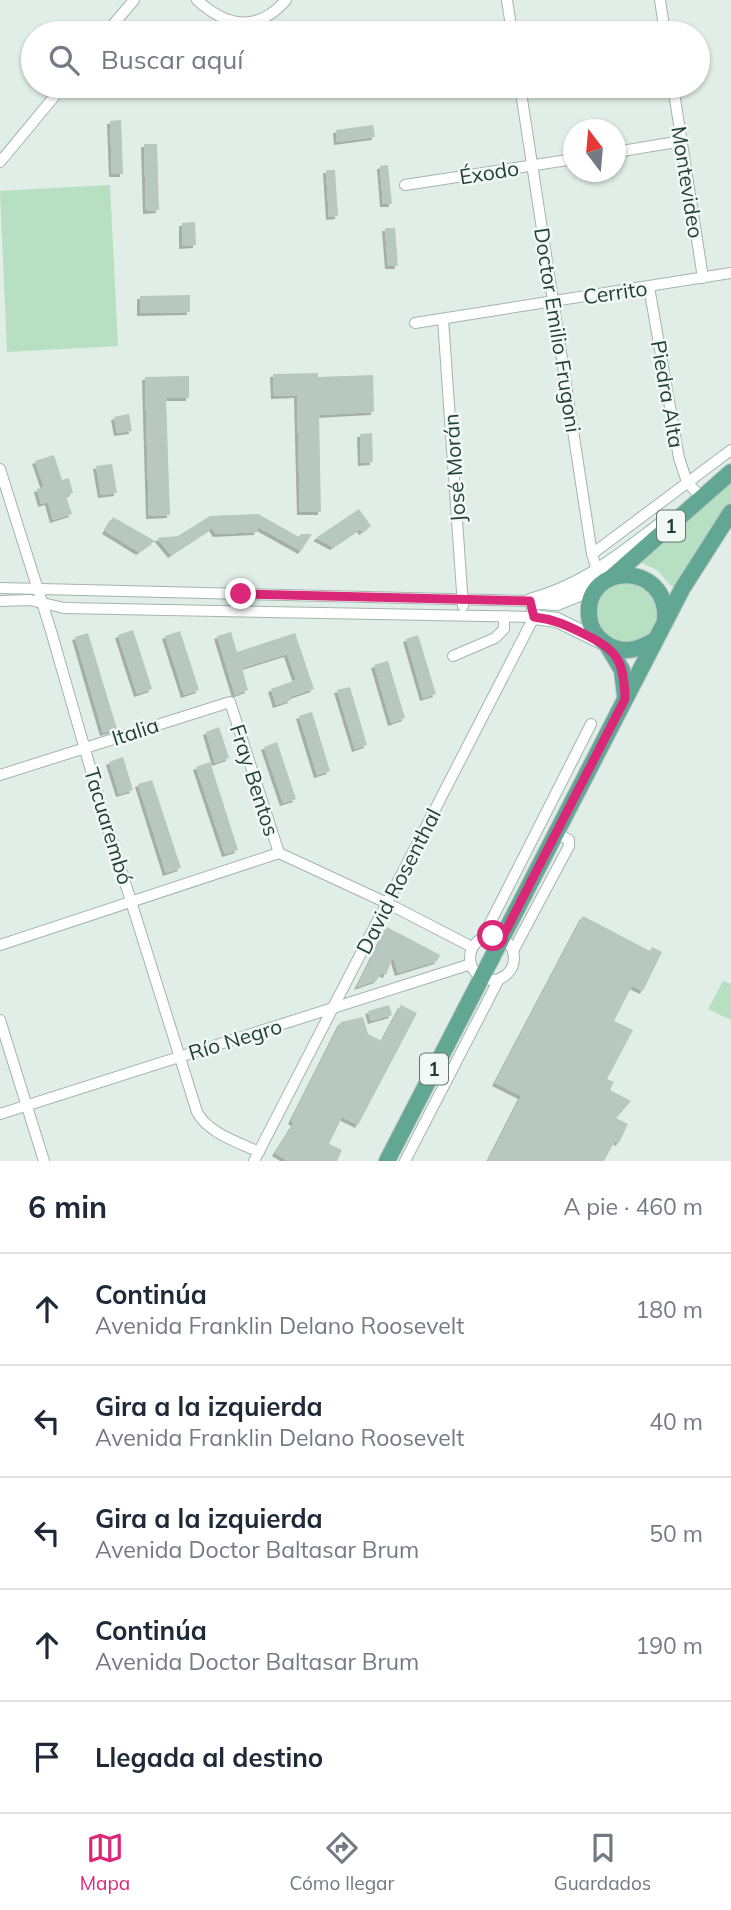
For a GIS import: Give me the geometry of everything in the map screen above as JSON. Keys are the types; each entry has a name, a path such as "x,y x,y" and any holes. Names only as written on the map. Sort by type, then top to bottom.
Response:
{"main road":[{"name":"1","path":"603,579 727,476"},
{"name":"1","path":"387,1161 411,1133 438,1079 476,971 502,938 544,874 562,836 579,788 611,725 691,573 731,512"},
{"path":"625,699 622,670 606,644 593,631 589,618 590,601 603,579 631,575 651,583 663,601 664,623"},
{"path":"606,644 628,650 641,648 655,640"}],"street":[{"path":"116,21 134,0"},
{"path":"197,0 215,16 232,21"},
{"path":"255,21 271,15 286,0"},
{"path":"507,0 510,21"},
{"path":"660,0 663,21"},
{"path":"0,162 53,98"},
{"name":"Doctor Emilio Frugoni","path":"522,98 592,554 603,579"},
{"name":"Montevideo","path":"675,98 703,278"},
{"path":"626,150 682,141"},
{"name":"Éxodo","path":"405,185 563,161"},
{"name":"Cerrito","path":"415,323 731,273"},
{"name":"Piedra Alta","path":"649,287 679,458 687,482 699,495"},
{"name":"José Morán","path":"443,319 462,616"},
{"path":"592,554 731,450"},
{"name":"Tacuarembó","path":"0,468 179,1056 201,1119 256,1156"},
{"path":"0,588 557,603 603,579 699,495 727,476"},
{"path":"0,601 18,599 64,608 534,617 557,620 606,644"},
{"path":"530,601 534,617"},
{"path":"453,656 495,638 504,629 505,616"},
{"name":"David Rosenthal","path":"256,1156 534,617"},
{"name":"Italia","path":"0,775 230,702"},
{"name":"Fray Bentos","path":"230,702 279,853 387,903 472,947"},
{"path":"499,978 476,971 472,947 483,937 589,727 600,732 611,725"},
{"path":"574,757 591,765"},
{"path":"562,780 579,788"},
{"path":"0,944 279,853"},
{"path":"438,1079 499,978 512,968 513,951 544,874 521,862"},
{"path":"483,937 502,938 513,951"},
{"name":"Río Negro","path":"0,1114 332,1009 476,971"},
{"path":"0,1020 44,1161"},
{"path":"405,1161 411,1133"}],"green space":[{"path":"110,185 118,346 7,352 0,191"},
{"path":"731,478 731,502 675,586 671,586 657,570 639,562"},
{"path":"633,580 655,596 658,618 653,630 644,638 621,641 602,630 597,620 596,607 607,587"},
{"path":"723,981 731,984 731,1020 708,1009"}],"building":[{"path":"121,120 123,174 112,174 110,121"},
{"path":"373,125 375,137 337,142 336,130"},
{"path":"144,144 157,144 159,210 146,211"},
{"path":"388,165 392,204 383,204 380,166"},
{"path":"326,170 335,170 338,216 329,217"},
{"path":"195,222 196,245 182,246 182,223"},
{"path":"385,228 395,228 398,266 388,266"},
{"path":"190,295 190,312 140,313 140,296"},
{"path":"318,373 318,377 373,375 374,412 319,415 321,512 300,512 297,395 274,396 273,374"},
{"path":"189,376 189,398 166,398 170,515 149,516 145,377"},
{"path":"129,414 132,431 117,433 114,417"},
{"path":"372,433 373,462 361,463 360,434"},
{"path":"54,455 62,480 69,478 73,493 66,496 72,514 53,520 48,502 41,504 37,489 44,487 35,461"},
{"path":"112,464 117,493 101,495 96,466"},
{"path":"359,509 371,526 362,532 360,529 333,547 316,538"},
{"path":"258,514 299,537 301,534 312,534 301,551 258,527 257,532 216,534 212,528 171,555 157,538 178,536 210,516"},
{"path":"113,517 155,541 139,552 105,531"},
{"path":"133,630 152,689 137,694 118,635"},
{"path":"180,631 199,690 184,695 165,636"},
{"path":"231,632 237,652 295,633 314,689 276,705 271,689 296,680 287,654 242,668 248,690 235,695 217,636"},
{"path":"88,633 117,729 103,733 75,637"},
{"path":"418,635 436,694 423,698 406,639"},
{"path":"388,661 405,718 391,723 374,665"},
{"path":"350,687 367,745 355,749 337,690"},
{"path":"312,712 330,771 317,775 299,716"},
{"path":"219,727 229,758 215,763 206,732"},
{"path":"277,742 296,799 283,803 264,747"},
{"path":"123,757 133,790 119,794 109,762"},
{"path":"210,762 238,850 225,854 196,767"},
{"path":"152,780 181,868 166,873 138,784"},
{"path":"583,916 650,951 652,947 662,952 643,991 632,986 614,1021 633,1030 607,1079 614,1082 610,1090 631,1101 616,1118 628,1124 619,1143 615,1141 604,1161 488,1161 521,1096 495,1083"},
{"path":"387,927 440,955 437,961 398,973 393,957 386,975 381,973 377,980 357,987"},
{"path":"389,1005 392,1015 371,1021 368,1011"},
{"path":"401,1005 417,1013 358,1125 342,1117 329,1144 342,1150 337,1161 288,1161 275,1153 294,1123 291,1121 341,1022 363,1017 368,1034 382,1041"}],"route":[{"path":"241,594 530,601 534,617 557,620 607,645 622,670 625,699 502,938 493,936"}]}
